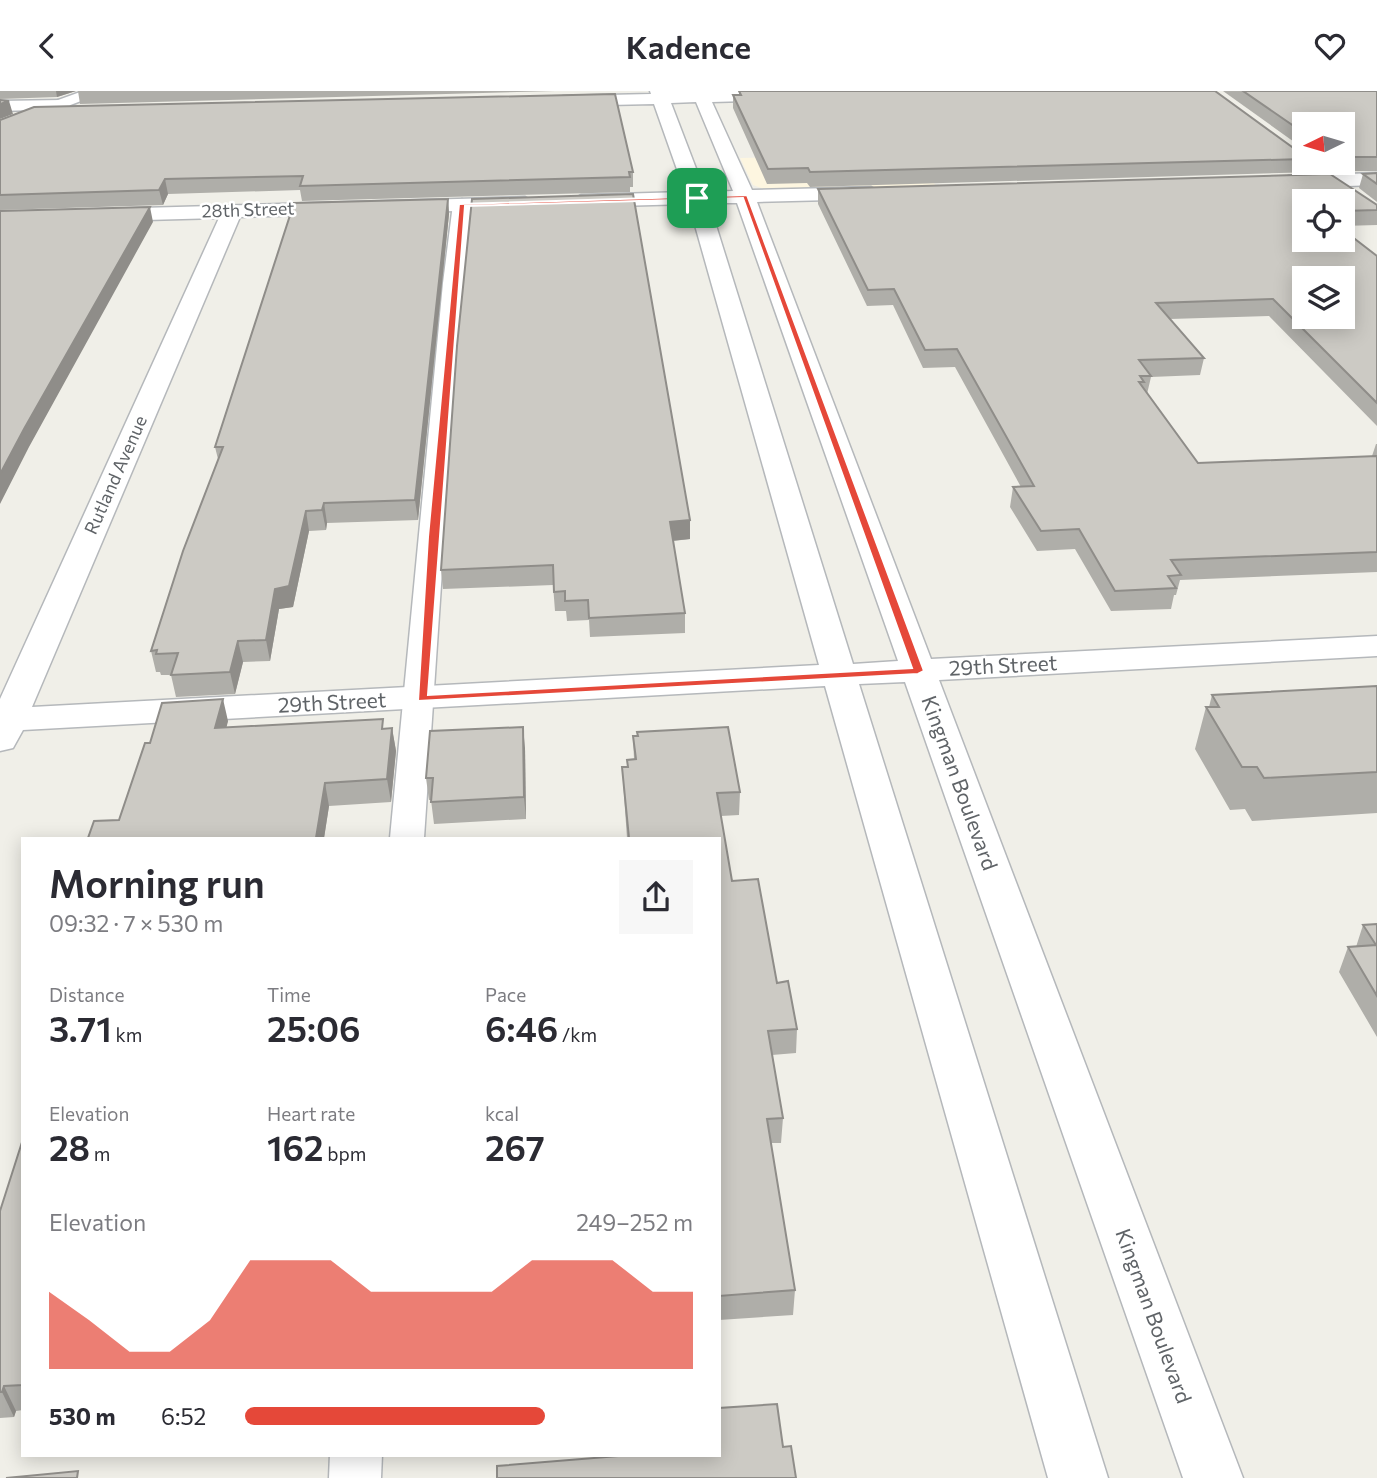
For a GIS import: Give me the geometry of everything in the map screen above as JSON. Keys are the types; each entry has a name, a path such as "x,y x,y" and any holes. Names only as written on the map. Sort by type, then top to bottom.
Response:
{"street":[{"path":"0,127 99,91"},
{"path":"544,101 701,94 803,95"},
{"name":"Kingman Boulevard","path":"701,94 745,196 1213,1478"},
{"path":"660,95 697,198 1078,1478"},
{"path":"0,106 62,105"},
{"path":"39,113 90,112"},
{"path":"1325,175 1358,199"},
{"path":"1271,182 1377,179"},
{"path":"567,201 890,192"},
{"name":"28th Street","path":"0,218 541,202"},
{"name":"Rutland Avenue","path":"3,727 232,211"},
{"name":"29th Street","path":"3,727 422,698 1377,646"}],"lane":[{"path":"407,837 422,698 462,204"},
{"path":"355,1478 356,1457"}],"shaded area":[{"path":"914,154 936,186 767,190 753,185 740,158"}],"building":[{"path":"739,91 1215,91 1292,147 1292,159 810,172 808,168 768,169 733,95 741,95"},
{"path":"1243,91 1377,91 1377,157 1355,157 1355,112 1292,112 1292,125"},
{"path":"615,94 633,172 629,172 630,177 300,186 303,176 165,179 159,190 0,195 0,120 34,107"},
{"path":"1377,173 1377,184 1363,174"},
{"path":"1332,175 1353,189 1292,189 1292,252 1355,252 1355,239 1377,256 1377,403 1303,329 1355,329 1355,266 1292,266 1292,318 1273,299 1156,303 1204,358 1139,360 1151,376 1140,376 1144,382 1139,382 1198,463 1377,456 1377,552 1171,560 1181,575 1168,576 1176,588 1115,591 1079,529 1041,531 1013,487 1034,486 957,349 925,350 894,289 868,290 818,189"},
{"path":"1355,190 1377,205 1377,210 1355,211"},
{"path":"633,194 690,520 670,522 685,613 589,618 588,600 565,601 565,591 554,592 553,565 441,570 457,346 472,199"},
{"path":"448,199 415,500 324,503 322,510 306,511 289,586 275,589 266,640 238,641 230,672 171,675 178,653 156,654 157,650 151,651 183,551 223,447 215,447 294,203"},
{"path":"150,207 24,429 0,474 0,211"},
{"path":"1377,686 1377,772 1264,778 1257,767 1242,767 1206,707 1219,707 1212,695"},
{"path":"223,699 215,728 383,719 382,729 392,728 387,779 325,783 316,837 88,837 94,821 119,820 145,743 150,743 162,703"},
{"path":"523,727 524,797 431,802 433,778 426,778 430,731"},
{"path":"728,727 740,792 717,793 732,881 758,879 777,983 788,981 797,1029 768,1031 783,1118 767,1119 795,1290 721,1296 721,837 629,837 622,767 628,767 627,760 636,759 633,736 638,736 637,732"},
{"path":"1377,924 1377,996 1348,947 1376,945 1363,925"},
{"path":"21,1145 21,1385 4,1386 2,1392 0,1392 0,1211"},
{"path":"777,1404 783,1447 791,1446 796,1478 497,1478 497,1466 606,1457 721,1457 721,1408"},
{"path":"78,1471 77,1478 6,1478"}],"route":[{"path":"745,196 918,671 792,680 422,698 462,204 697,198 745,196"}]}
